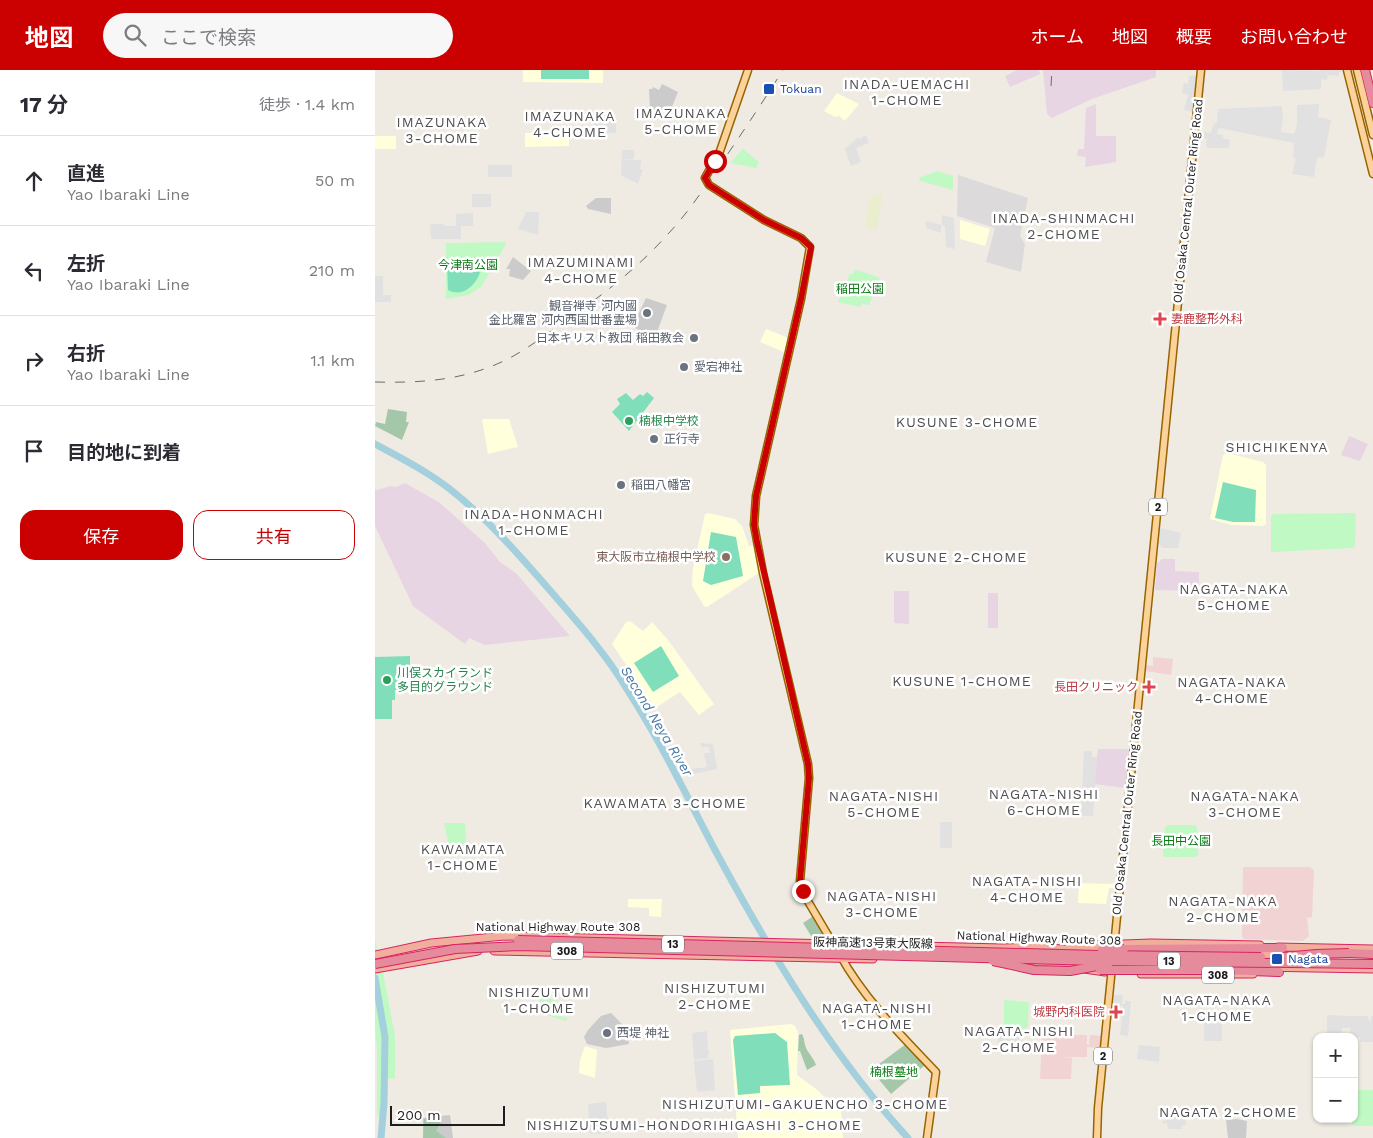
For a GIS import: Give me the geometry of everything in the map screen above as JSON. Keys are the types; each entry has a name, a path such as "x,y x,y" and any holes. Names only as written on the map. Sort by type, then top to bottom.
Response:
{"highway":[{"path":"1365,70 1373,103"},
{"name":"National Highway Route 308","path":"375,955 431,943 504,936 1037,948 1113,952 1373,956"},
{"name":"阪神高速13号東大阪線","path":"375,959 441,946 481,941 511,940 1283,960 1372,970"},
{"name":"308","path":"1037,948 1115,943 1251,944 1283,948 1373,949"},
{"name":"阪神高速13号東大阪線","path":"375,964 449,950 512,946 1132,961 1283,960"},
{"path":"1023,953 1202,948 1283,948"},
{"name":"National Highway Route 308","path":"375,968 478,951 529,950 1372,970"},
{"path":"1283,960 1322,953 1373,956"},
{"path":"965,957 1027,969 1279,972"},
{"path":"1070,970 1132,961"},
{"name":"308","path":"1036,962 1111,973 1238,975 1372,970"}],"main road":[{"path":"748,70 723,145 705,178 709,185 716,190 764,220 801,238 811,247 756,496 754,525 763,573 808,764 809,778 800,881 806,898 866,995 936,1072 927,1138"},
{"name":"Old Osaka Central Outer Ring Road","path":"1097,1138 1098,1108 1113,952 1201,70"},
{"path":"1347,70 1373,174"},
{"path":"1357,70 1373,135"}],"shaded area":[{"path":"523,70 603,70 603,83 523,82"},
{"path":"1017,70 1039,70 1040,74 1010,87 1005,76"},
{"path":"1043,70 1156,70 1156,77 1092,99 1052,118 1047,114"},
{"path":"1282,70 1341,70 1341,72 1339,72 1339,76 1328,75 1327,80 1321,79 1321,89 1283,91"},
{"path":"1196,75 1193,112 1184,110 1188,95 1182,93 1184,83 1188,84 1189,76"},
{"path":"662,84 678,92 672,107 668,106 666,110 650,110 649,89 653,87 659,90"},
{"path":"837,93 859,104 845,121 839,116 835,117 824,111"},
{"path":"1096,104 1096,136 1116,136 1116,162 1085,167 1086,157 1077,156 1078,149 1084,149 1086,108"},
{"path":"1319,104 1318,117 1331,120 1324,158 1317,157 1314,177 1292,174 1296,159 1293,157 1294,143 1219,128 1217,134 1223,135 1223,138 1230,140 1229,148 1208,148 1206,146 1207,139 1198,136 1198,131 1211,133 1213,125 1217,122 1218,109 1282,106 1281,132 1294,134 1297,125 1297,105"},
{"path":"594,121 616,121 616,133 594,133"},
{"path":"569,132 569,146 525,147 525,133"},
{"path":"866,135 869,143 856,148 861,162 851,166 845,149 858,137 860,139"},
{"path":"375,136 396,136 396,149 375,149"},
{"path":"622,150 634,150 634,159 623,160 641,160 640,169 643,170 638,184 621,175"},
{"path":"488,165 512,165 512,177 488,177"},
{"path":"958,175 1028,198 1020,236 1025,244 1021,272 986,262 995,228 957,216"},
{"path":"883,192 877,230 865,227 870,197"},
{"path":"472,194 491,194 491,207 472,207"},
{"path":"596,198 611,198 611,214 588,209 586,206"},
{"path":"526,212 539,212 538,235 518,229"},
{"path":"473,213 473,226 461,226 461,239 431,238 430,224 456,226 456,214"},
{"path":"942,215 954,218 955,249 946,247 945,226 941,226 941,233 926,228 926,221 942,225"},
{"path":"960,220 990,229 985,246 960,239"},
{"path":"513,257 531,271 523,280 509,276 510,269 506,269"},
{"path":"375,276 383,276 383,295 391,295 391,302 375,302"},
{"path":"646,298 667,305 657,332 650,330 647,339 639,337 641,331 635,328 636,319"},
{"path":"766,329 789,338 786,353 760,342"},
{"path":"482,419 509,419 518,447 488,454"},
{"path":"1349,436 1368,444 1360,461 1341,455"},
{"path":"1227,453 1263,462 1266,465 1266,524 1263,526 1232,525 1210,519 1223,455"},
{"path":"405,483 440,503 485,543 500,562 516,573 570,636 485,645 469,638 465,644 413,606 375,526 375,489 390,486 396,487"},
{"name":"東大阪市立楠根中学校","path":"705,514 735,519 742,526 749,546 755,545 760,570 759,573 707,607 704,606 692,586 693,568"},
{"path":"1160,528 1181,533 1178,548 1162,548 1159,543"},
{"path":"1162,559 1175,559 1175,571 1199,572 1199,591 1155,590 1157,563"},
{"path":"894,591 909,591 909,624 894,623"},
{"path":"988,593 998,593 998,628 988,628"},
{"path":"630,621 643,631 652,622 668,640 714,704 699,715 680,692 655,708 612,644 626,622"},
{"path":"1153,657 1173,659 1171,675 1146,671 1146,665 1153,666"},
{"path":"700,743 713,744 717,769 693,774 691,769 707,767 704,753 710,753 709,747 701,747"},
{"path":"1098,749 1128,749 1125,788 1094,784"},
{"path":"1084,751 1092,751 1092,757 1097,757 1093,816 1081,816"},
{"path":"940,822 952,822 952,848 940,848"},
{"path":"1310,867 1314,871 1312,917 1307,918 1309,936 1303,941 1244,939 1242,937 1243,868"},
{"path":"1079,883 1115,884 1115,888 1109,888 1106,904 1078,903"},
{"path":"628,899 662,899 661,917 649,916 649,908 628,907"},
{"path":"1114,995 1123,995 1122,1004 1125,1004 1125,1001 1131,1001 1128,1036 1120,1035 1123,1006 1113,1005"},
{"name":"西堤 神社","path":"611,1013 627,1029 629,1044 606,1048 587,1044 584,1037 588,1030 601,1016"},
{"path":"1204,1015 1222,1015 1222,1041 1204,1041"},
{"path":"1329,1015 1350,1016 1350,1019 1351,1016 1368,1016 1369,1021 1371,1021 1371,1016 1373,1016 1373,1042 1360,1042 1358,1033 1351,1033 1350,1028 1342,1028 1342,1033 1327,1033 1327,1017"},
{"path":"791,1024 795,1026 798,1032 797,1075 828,1100 836,1104 841,1111 843,1138 738,1138 730,1030"},
{"path":"707,1031 708,1049 704,1050 709,1050 708,1058 694,1060 692,1033"},
{"path":"998,1033 1019,1033 1019,1047 998,1046"},
{"path":"1042,1035 1087,1035 1087,1044 1089,1045 1090,1035 1101,1036 1099,1048 1087,1047 1087,1057 1063,1057 1072,1058 1071,1079 1040,1079"},
{"path":"1139,1045 1160,1047 1159,1062 1137,1059"},
{"path":"585,1046 597,1050 595,1078 579,1073 580,1060"},
{"path":"713,1059 715,1090 697,1092 694,1061"},
{"path":"606,1102 609,1133 590,1134 588,1104"},
{"path":"1177,1109 1178,1113 1185,1113 1186,1125 1182,1125 1182,1129 1168,1129 1167,1123 1163,1124 1162,1121 1171,1119 1169,1111"},
{"path":"450,1115 453,1138 423,1138 423,1118"},
{"path":"1237,1119 1247,1121 1246,1138 1228,1138 1226,1120"}],"green space":[{"path":"541,70 589,70 589,79 541,79"},
{"path":"743,149 759,162 756,168 730,163"},
{"path":"938,171 953,176 953,190 920,181 919,178"},
{"name":"今津南公園","path":"505,242 506,244 481,287 468,295 446,299 446,243"},
{"path":"452,258 478,258 482,262 476,281 467,290 455,292 448,290 447,262"},
{"name":"稲田公園","path":"855,269 880,278 869,305 862,304 860,307 838,302 850,274 853,274"},
{"name":"楠根中学校","path":"647,392 654,398 629,431 612,412 620,404 617,399 626,393 633,400 640,394 643,396"},
{"path":"388,409 407,412 406,422 409,422 402,440 375,426 376,422 385,424"},
{"path":"1223,482 1256,490 1255,522 1233,522 1215,518"},
{"path":"1354,513 1356,515 1355,546 1353,548 1271,552 1271,517 1273,514"},
{"path":"711,532 736,537 743,576 711,585 703,581"},
{"path":"661,646 679,676 653,692 634,663"},
{"name":"川俣スカイランド 多目的グラウンド","path":"410,656 410,670 399,671 399,690 395,690 395,700 392,700 392,719 375,719 375,657"},
{"path":"444,823 465,823 466,851 450,851"},
{"name":"長田中公園","path":"1168,825 1195,825 1197,827 1198,855 1196,857 1164,857 1165,827"},
{"path":"815,915 829,939 813,939 803,923"},
{"path":"375,940 395,1036 395,1078 387,1079 384,1119 379,1118 377,1115"},
{"path":"541,994 562,1004 559,1016 567,1018 566,1021 536,1012"},
{"path":"1004,1000 1029,1002 1028,1026 1025,1029 1004,1028"},
{"path":"775,1033 787,1042 790,1085 760,1086 760,1093 738,1095 733,1040 735,1036"},
{"path":"802,1034 806,1048 816,1065 807,1070 800,1051 798,1051 799,1035"},
{"name":"楠根墓地","path":"906,1044 925,1065 891,1094 871,1070"},
{"path":"1358,1090 1373,1090 1373,1126 1354,1126 1352,1124 1358,1123"},
{"path":"439,1116 441,1122 436,1131 446,1138 423,1138 424,1119"}],"waterway":[{"name":"Second Neya River","path":"375,444 433,477 479,514 530,567 600,650 649,726 715,850 780,964 827,1036 908,1138"},
{"path":"375,978 385,1037 384,1103 381,1138"}],"railway":[{"path":"375,382 437,380 482,370 514,356 531,346 604,293 644,259 682,218 727,156 783,70"},
{"path":"1051,86 1052,70"}],"place":[{"name":"Tokuan","path":"769,89"},
{"name":"観音禅寺 河内國 金比羅宮 河内西国丗番霊場","path":"647,313"},
{"name":"妻鹿整形外科","path":"1160,319"},
{"name":"日本キリスト教団 稲田教会","path":"694,338"},
{"name":"愛宕神社","path":"684,367"},
{"name":"楠根中学校","path":"629,421"},
{"name":"正行寺","path":"654,439"},
{"name":"稲田八幡宮","path":"621,485"},
{"name":"東大阪市立楠根中学校","path":"726,557"},
{"name":"川俣スカイランド 多目的グラウンド","path":"387,680"},
{"name":"長田クリニック","path":"1149,687"},
{"name":"Nagata","path":"1277,959"},
{"name":"城野内科医院","path":"1116,1012"},
{"name":"西堤 神社","path":"607,1033"}],"district":[{"name":"INADA-UEMACHI 1-CHOME","path":"907,92"},
{"name":"IMAZUNAKA 5-CHOME","path":"681,122"},
{"name":"IMAZUNAKA 4-CHOME","path":"570,124"},
{"name":"IMAZUNAKA 3-CHOME","path":"442,130"},
{"name":"INADA-SHINMACHI 2-CHOME","path":"1064,226"},
{"name":"IMAZUMINAMI 4-CHOME","path":"581,270"},
{"name":"KUSUNE 3-CHOME","path":"967,422"},
{"name":"SHICHIKENYA","path":"1277,447"},
{"name":"INADA-HONMACHI 1-CHOME","path":"534,522"},
{"name":"KUSUNE 2-CHOME","path":"956,557"},
{"name":"NAGATA-NAKA 5-CHOME","path":"1234,598"},
{"name":"KUSUNE 1-CHOME","path":"962,681"},
{"name":"NAGATA-NAKA 4-CHOME","path":"1232,690"},
{"name":"NAGATA-NISHI 6-CHOME","path":"1044,802"},
{"name":"KAWAMATA 3-CHOME","path":"665,803"},
{"name":"NAGATA-NISHI 5-CHOME","path":"884,804"},
{"name":"NAGATA-NAKA 3-CHOME","path":"1245,804"},
{"name":"KAWAMATA 1-CHOME","path":"463,858"},
{"name":"NAGATA-NISHI 4-CHOME","path":"1027,890"},
{"name":"NAGATA-NISHI 3-CHOME","path":"882,904"},
{"name":"NAGATA-NAKA 2-CHOME","path":"1223,910"},
{"name":"NISHIZUTUMI 2-CHOME","path":"715,996"},
{"name":"NISHIZUTUMI 1-CHOME","path":"539,1000"},
{"name":"NAGATA-NAKA 1-CHOME","path":"1217,1008"},
{"name":"NAGATA-NISHI 1-CHOME","path":"877,1016"},
{"name":"NAGATA-NISHI 2-CHOME","path":"1019,1040"},
{"name":"NISHIZUTUMI-GAKUENCHO 3-CHOME","path":"805,1104"},
{"name":"NAGATA 2-CHOME","path":"1228,1112"},
{"name":"NISHIZUTSUMI-HONDORIHIGASHI 3-CHOME","path":"694,1125"}],"route":[{"path":"715,161 705,178 709,185 764,220 793,233 811,247 756,496 754,525 763,573 808,764 809,778 800,881 803,891"}]}
